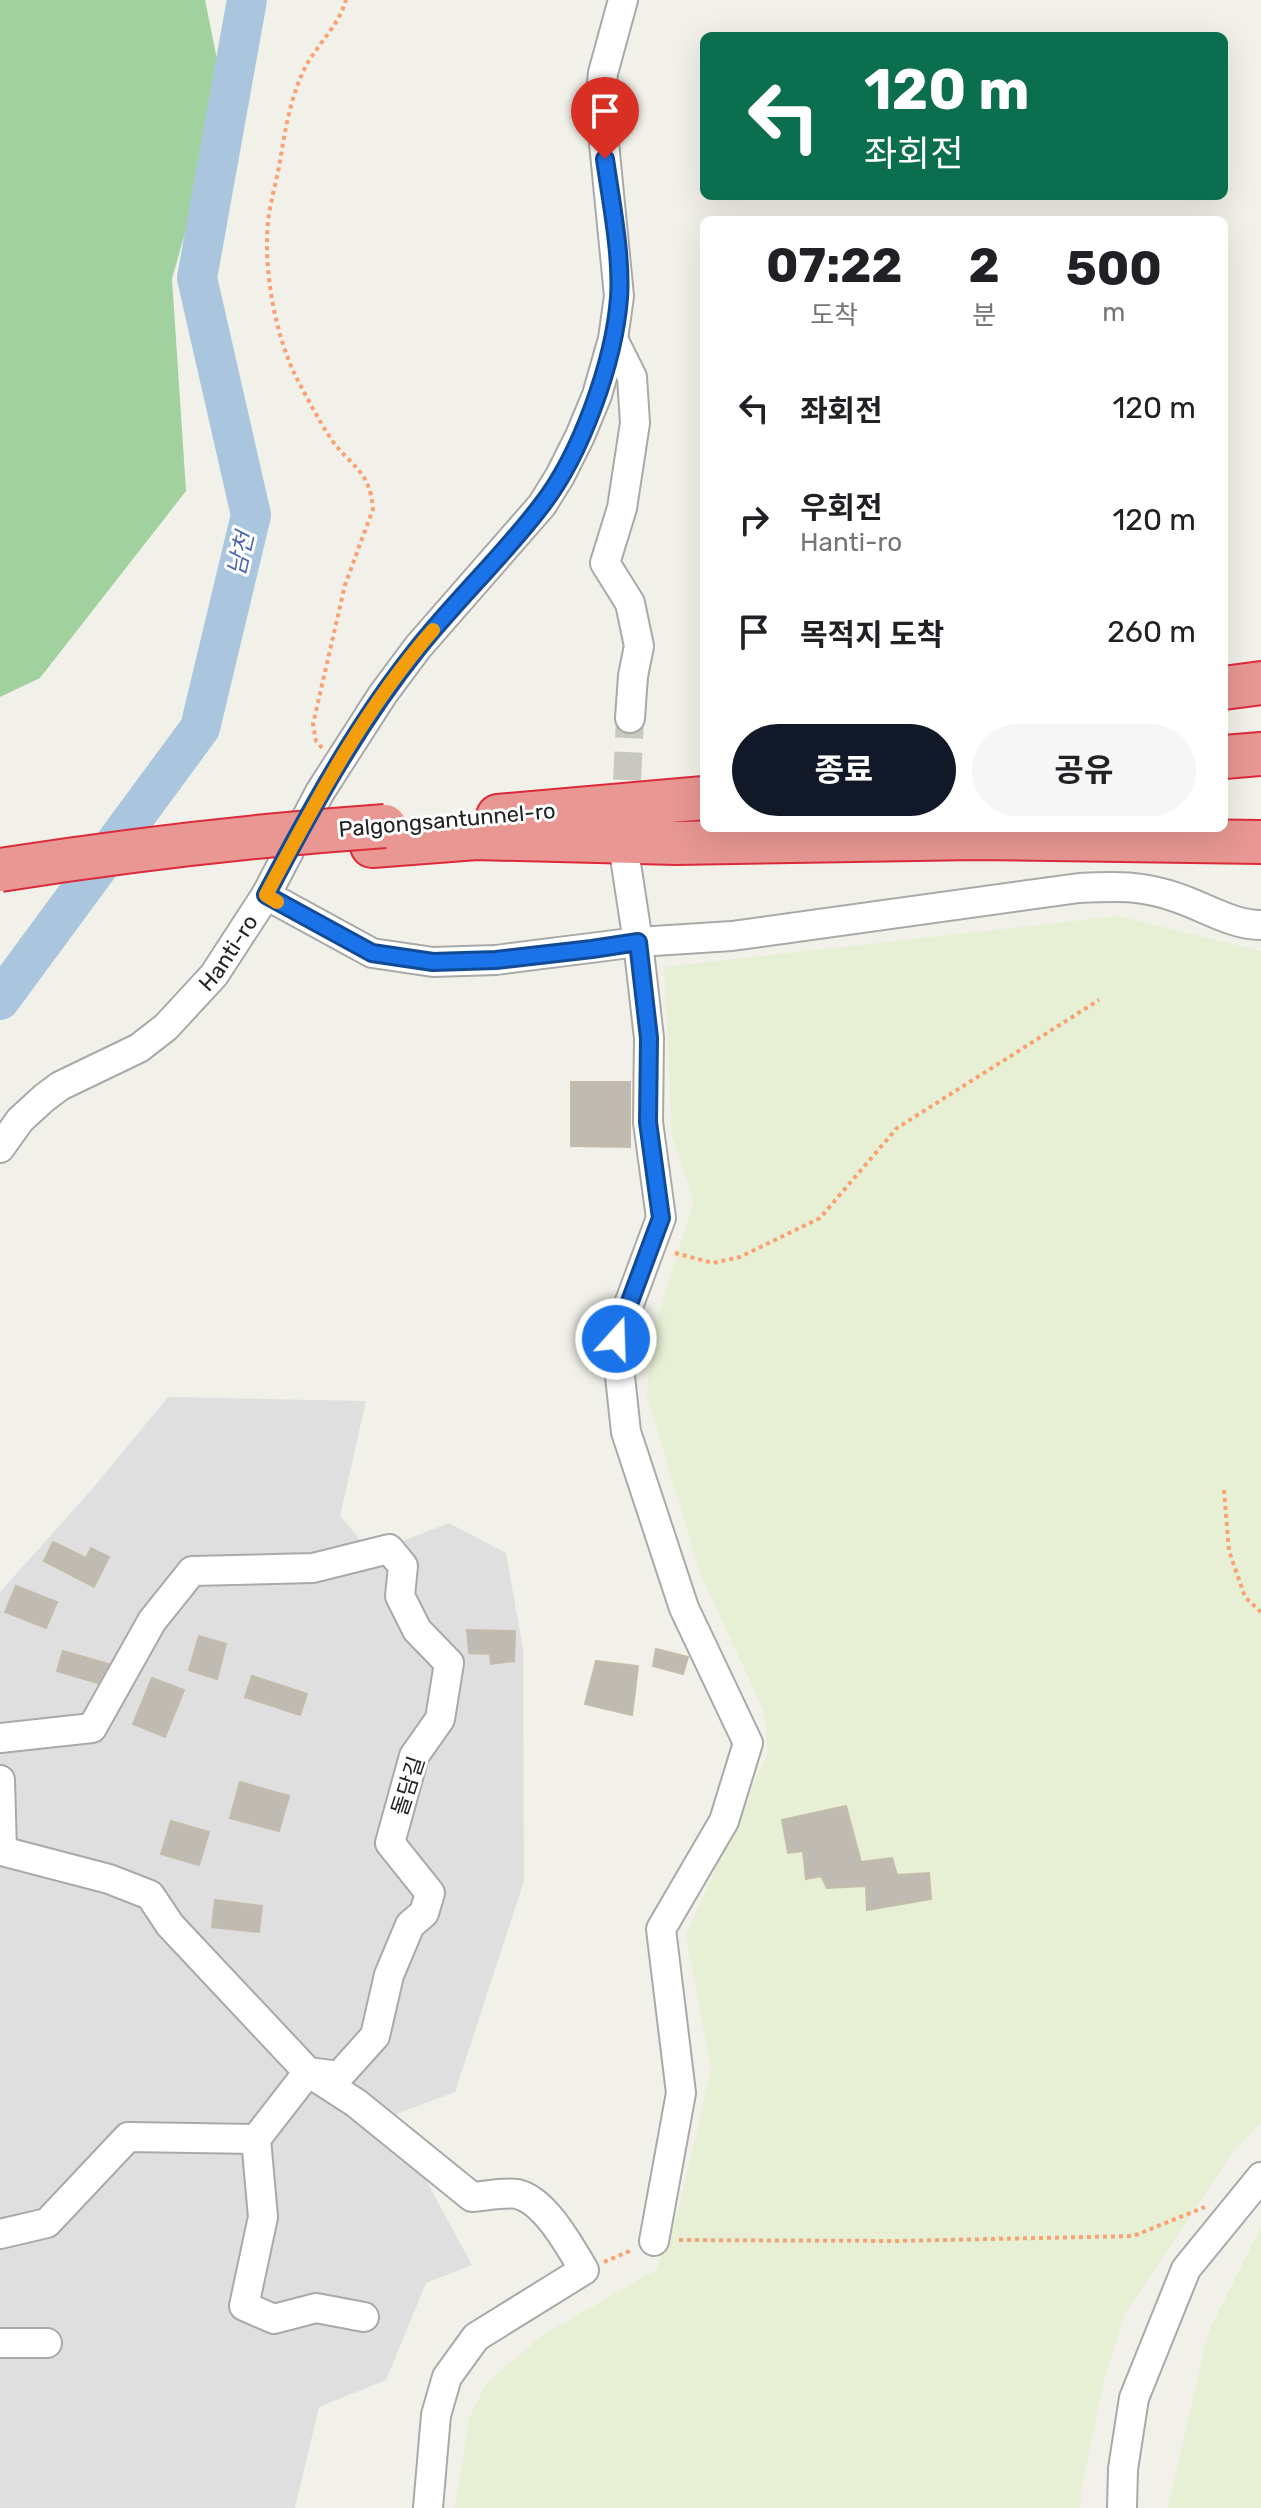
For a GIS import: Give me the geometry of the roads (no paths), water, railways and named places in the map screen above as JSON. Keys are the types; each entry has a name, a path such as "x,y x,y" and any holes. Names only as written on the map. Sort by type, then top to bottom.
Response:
{"highway":[{"path":"1228,687 1261,683"},
{"path":"1228,757 1261,754"},
{"path":"1228,780 1261,777"},
{"path":"484,827 700,779"},
{"name":"Palgongsantunnel-ro","path":"0,891 114,872 379,836 484,827 700,799"},
{"name":"Palgongsantunnel-ro","path":"484,827 700,820"},
{"path":"484,827 676,843 977,838 1261,842"},
{"name":"Palgongsantunnel-ro","path":"0,870 224,840 379,836"}],"street":[{"name":"Hanti-ro","path":"0,1148 32,1108 60,1086 139,1048 166,1027 214,975 266,895 337,764 383,694 418,647 542,505 560,476 597,395 613,339 619,296 600,102 603,73 623,0"},
{"path":"613,339 632,377 635,423 622,508 605,563 630,603 639,646 630,718"},
{"path":"624,851 649,1038 648,1122 661,1218 616,1339 626,1432 684,1608 748,1743 724,1821 661,1929 681,2093 654,2241"},
{"path":"266,895 372,953 433,962 496,960 638,942 732,936 1065,890 1122,885 1149,888 1235,921 1261,925"},
{"name":"돌담길","path":"0,1738 92,1728 152,1621 192,1571 313,1568 389,1549 403,1566 400,1596 417,1630 449,1663 440,1719 414,1756 390,1843 430,1893 424,1913 410,1925 389,1975 375,2036 339,2076 308,2072"},
{"path":"0,1780 2,1851 109,1879 150,1895 170,1925 308,2072 356,2103 472,2197 518,2194 538,2206 559,2230 584,2270 476,2337 447,2377 436,2415 428,2508"},
{"path":"308,2072 256,2139 263,2217 244,2306 274,2319 316,2308 364,2317"},
{"path":"0,2234 47,2223 128,2137 256,2139"},
{"path":"1122,2508 1123,2469 1134,2398 1186,2269 1256,2183"},
{"path":"0,2343 47,2343"}],"waterway":[{"name":"남천","path":"0,1000 200,728 251,515 197,278 247,0"}],"tunnel":[{"path":"625,822 630,718"}]}
